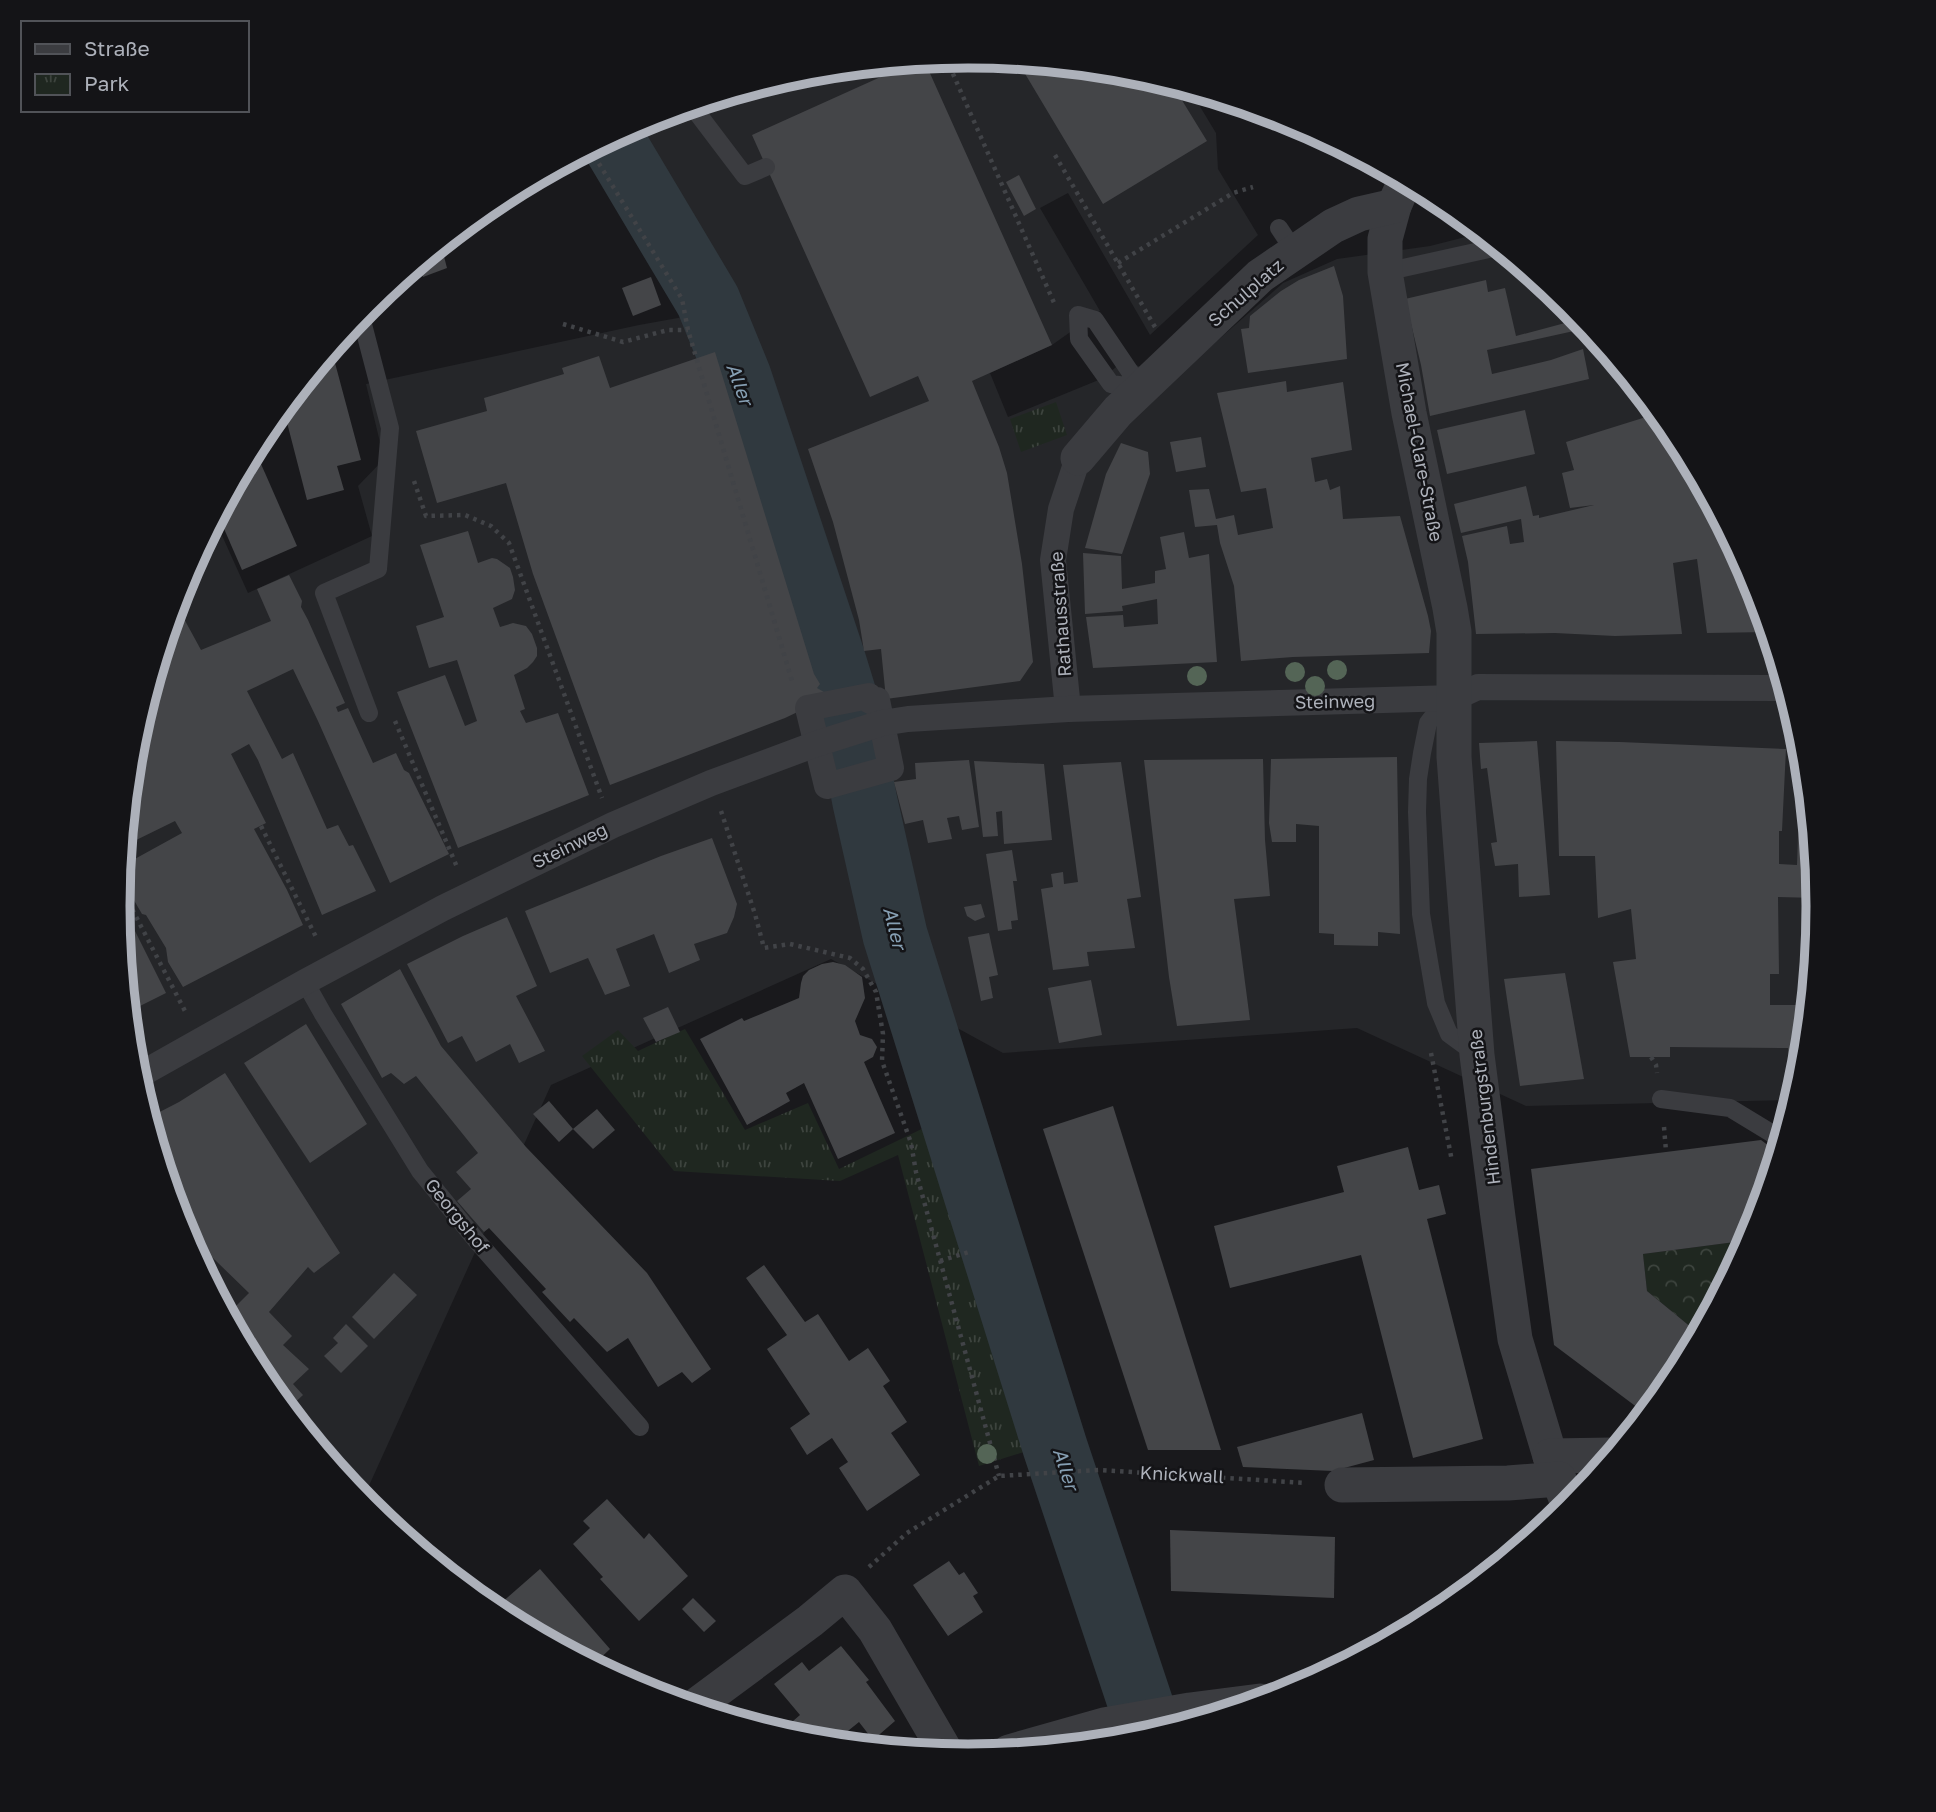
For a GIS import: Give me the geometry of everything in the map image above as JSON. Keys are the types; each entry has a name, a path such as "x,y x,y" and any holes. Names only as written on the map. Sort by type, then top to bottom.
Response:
{"street":[{"name":"Schulplatz","path":"1129,400 1260,275 1287,240 1333,226 1400,193"},
{"name":"Michael-Clare-Straße","path":"1400,193 1385,239 1385,272 1409,413 1454,632 1454,698"},
{"name":"Rathausstraße","path":"1068,709 1053,560 1060,509 1078,458 1129,400"},
{"name":"Steinweg","path":"147,1071 470,894 613,825 711,783 882,723 1068,709 1454,698 1478,687 1777,688"},
{"path":"869,696 870,701 877,701 891,768 827,786 816,744 808,708 869,696"},
{"name":"Hindenburgstraße","path":"1454,698 1454,757 1478,1055 1515,1339 1559,1481"},
{"path":"1342,1485 1559,1481 1591,1465"},
{"path":"703,1700 845,1592 875,1630 941,1743"},
{"path":"1057,1739 1104,1726 1208,1708"}],"lane":[{"path":"698,113 745,176 766,167"},
{"path":"1385,272 1488,249"},
{"path":"364,327 390,428 378,569 324,593 369,713"},
{"path":"1454,698 1438,710 1428,723 1420,766 1417,813 1421,914 1436,1003 1449,1034 1478,1055"},
{"name":"Georgshof","path":"306,982 420,1171 476,1240 640,1427"},
{"path":"1661,1099 1730,1108 1773,1134"}],"path":[{"path":"951,69 1056,307"},
{"path":"1055,155 1175,357"},
{"path":"594,156 682,299 688,330 795,691"},
{"path":"1118,264 1233,193 1253,187"},
{"path":"563,324 623,342 668,330 688,330"},
{"path":"390,428 406,457 426,516 465,515 491,526 509,543 613,825"},
{"path":"369,713 393,717 470,894"},
{"path":"711,783 748,890 764,948 790,944 850,958 863,969 876,992 883,1034 882,1061 911,1143 916,1172 999,1476"},
{"path":"261,826 333,967"},
{"path":"130,905 201,1042"},
{"path":"1651,1057 1656,1065"},
{"path":"940,1261 972,1251"},
{"name":"Knickwall","path":"845,1592 906,1533 999,1476 1099,1470 1342,1485"}],"shaded area":[{"path":"968,68 1077,75 1131,84 1196,100 1216,133 1218,169 1258,235 1150,335 1068,193 1040,208 1100,311 1052,345 990,373 1008,417 1101,379 1125,360 1171,381 1283,283 1337,259 1430,246 1471,236 1478,241 1560,314 1633,396 1694,487 1742,585 1761,637 1790,743 1804,851 1804,961 1799,1015 1782,1100 1526,1106 1357,1028 1003,1053 831,959 551,1085 367,1489 303,1416 242,1325 194,1227 159,1123 137,1015 130,906 137,797 159,689 194,585 220,530 248,593 372,536 358,486 384,459 366,384 700,314 715,352 753,475 788,464 732,302 632,139 699,113 751,97 859,75 913,70"}],"green space":[{"path":"1056,402 1067,435 1021,452 1010,419"},
{"path":"685,1029 745,1130 808,1103 839,1169 932,1124 1027,1451 979,1466 898,1155 840,1181 674,1171 582,1056 618,1030 638,1051"},
{"path":"1735,1242 1692,1328 1647,1291 1643,1254"}],"building":[{"path":"928,69 1052,345 972,381 1007,473 1022,564 1033,662 1020,681 886,699 881,649 864,651 859,620 833,522 808,449 929,401 918,376 870,397 752,135 892,72"},
{"path":"1023,70 1077,75 1179,96 1207,141 1103,204"},
{"path":"1019,175 1036,209 1024,216 1006,182"},
{"path":"443,253 447,268 423,277 421,272"},
{"path":"1334,266 1343,296 1347,359 1248,373 1241,329 1249,328 1250,316 1299,280"},
{"path":"651,277 661,305 633,316 622,288"},
{"path":"1486,280 1488,292 1505,288 1516,336 1568,322 1576,331 1487,350 1492,374 1551,360 1583,349 1589,379 1430,416 1405,299"},
{"path":"715,352 814,674 820,684 817,688 831,696 785,718 610,785 533,574 506,483 437,503 416,431 487,411 484,398 564,374 562,368 599,356 610,388"},
{"path":"334,359 361,460 337,466 344,490 307,500 286,420"},
{"path":"1286,381 1287,392 1343,382 1352,450 1311,458 1315,482 1327,479 1330,490 1340,486 1343,519 1400,516 1428,616 1431,631 1429,653 1241,661 1234,586 1217,525 1195,527 1189,490 1209,489 1216,519 1234,515 1238,535 1273,528 1266,488 1241,492 1217,393"},
{"path":"1525,410 1535,454 1447,474 1437,430"},
{"path":"1645,413 1694,487 1742,585 1759,632 1707,633 1697,559 1673,563 1682,634 1476,634 1468,562 1462,536 1507,526 1510,544 1524,542 1521,519 1461,533 1454,504 1526,486 1533,516 1539,515 1539,518 1594,505 1570,508 1562,473 1574,470 1566,442 1646,417"},
{"path":"1201,437 1206,467 1176,472 1170,442"},
{"path":"1121,443 1148,452 1150,474 1122,554 1085,548 1106,474"},
{"path":"259,460 297,546 242,570 222,525"},
{"path":"468,531 478,563 497,559 510,568 513,577 515,590 512,599 493,608 500,627 513,623 526,626 537,648 537,656 533,662 514,675 525,709 520,711 526,723 558,713 589,795 458,848 397,692 445,675 465,726 477,721 457,660 429,668 416,626 444,617 420,545"},
{"path":"1184,532 1189,558 1209,554 1217,662 1093,668 1086,617 1123,615 1124,627 1158,624 1157,599 1122,606 1123,611 1085,614 1083,553 1121,556 1122,589 1155,583 1155,571 1166,569 1160,537"},
{"path":"289,575 345,703 336,707 338,712 348,708 373,763 396,753 404,770 409,773 449,854 390,883 293,669 247,691 282,759 293,753 327,829 338,825 349,846 353,845 376,891 322,915 249,744 231,754 266,823 254,829 303,925 183,987 168,962 166,948 130,894 132,861 182,833 175,821 133,842 146,743 159,689 183,616 201,650 271,621 257,589"},
{"path":"1537,741 1550,895 1519,897 1518,864 1495,866 1491,843 1497,842 1487,768 1481,769 1479,743"},
{"path":"1556,741 1786,749 1779,864 1797,865 1799,800 1806,898 1778,897 1779,974 1770,974 1770,1005 1800,1005 1792,1055 1788,1055 1788,1048 1670,1047 1670,1057 1630,1057 1613,962 1636,959 1631,909 1598,918 1595,856 1559,856"},
{"path":"1397,757 1400,934 1378,932 1378,946 1334,945 1334,934 1319,933 1319,826 1296,824 1296,842 1272,842 1269,823 1271,759"},
{"path":"1263,759 1265,840 1270,896 1234,899 1250,1020 1177,1026 1144,760"},
{"path":"969,760 979,827 962,830 959,816 947,818 952,839 928,843 923,820 905,824 894,782 916,779 915,763"},
{"path":"974,761 1044,764 1052,840 1004,844 1002,811 996,812 998,836 983,837"},
{"path":"1121,762 1141,897 1127,899 1135,948 1087,952 1089,966 1053,970 1041,889 1053,887 1051,874 1063,872 1064,884 1078,882 1063,765"},
{"path":"712,838 737,904 727,933 694,944 700,960 669,973 654,934 616,949 630,986 605,995 588,958 550,973 525,911"},
{"path":"1012,850 1017,881 1013,881 1018,920 1011,921 1012,929 998,931 986,854"},
{"path":"981,904 985,917 975,921 967,916 964,907"},
{"path":"507,917 537,986 516,996 545,1051 519,1063 510,1044 476,1062 462,1036 448,1043 407,964"},
{"path":"131,922 166,993 136,1008"},
{"path":"989,933 998,975 989,977 993,998 981,1001 968,937"},
{"path":"833,962 845,965 862,977 865,998 855,1021 860,1035 872,1039 877,1047 873,1057 864,1062 895,1133 838,1159 804,1083 786,1093 790,1101 747,1125 700,1039 742,1018 744,1021 799,998 803,976 809,970"},
{"path":"400,969 441,1046 526,1147 647,1273 711,1369 692,1383 682,1372 658,1387 628,1338 607,1352 574,1318 570,1322 542,1292 546,1289 489,1228 484,1232 457,1201 471,1189 456,1172 478,1153 416,1076 404,1084 391,1073 382,1078 341,1004"},
{"path":"1565,973 1584,1079 1520,1086 1504,979"},
{"path":"1091,980 1102,1035 1059,1043 1048,988"},
{"path":"668,1007 680,1032 656,1042 643,1018"},
{"path":"306,1024 367,1124 310,1163 244,1063"},
{"path":"225,1073 340,1253 314,1273 308,1267 269,1312 292,1336 283,1345 309,1369 293,1384 303,1395 294,1403 233,1309 249,1293 204,1250 194,1227 157,1114"},
{"path":"549,1101 573,1129 559,1142 533,1114"},
{"path":"1113,1106 1221,1450 1148,1450 1043,1129"},
{"path":"597,1109 615,1130 593,1149 573,1129"},
{"path":"1761,1140 1770,1147 1735,1242 1643,1254 1647,1291 1692,1328 1638,1408 1554,1345 1531,1169"},
{"path":"1408,1147 1419,1190 1439,1185 1446,1214 1427,1219 1483,1439 1413,1458 1361,1255 1230,1288 1214,1226 1344,1192 1337,1166"},
{"path":"764,1265 805,1322 818,1314 849,1361 868,1348 890,1381 883,1386 907,1422 891,1433 920,1475 867,1511 839,1468 848,1462 832,1438 807,1455 790,1428 810,1414 767,1349 787,1335 746,1278"},
{"path":"394,1273 417,1295 374,1339 352,1317"},
{"path":"346,1324 368,1346 341,1373 324,1356 338,1343 333,1338"},
{"path":"1362,1413 1374,1460 1333,1471 1243,1467 1237,1447"},
{"path":"607,1499 644,1539 649,1533 688,1576 639,1621 600,1579 603,1577 573,1544 590,1528 583,1521"},
{"path":"1170,1530 1335,1537 1334,1598 1171,1591"},
{"path":"949,1561 959,1575 964,1572 978,1593 973,1596 983,1612 948,1636 913,1585"},
{"path":"540,1569 610,1649 600,1658 549,1632 502,1602"},
{"path":"693,1598 716,1621 704,1632 682,1609"},
{"path":"841,1646 869,1680 866,1682 895,1721 875,1738 872,1738 859,1722 844,1734 789,1724 800,1715 774,1684 802,1662 809,1671"}],"waterway":[{"name":"Aller","path":"616,146 708,301 739,377 845,698 895,935 1055,1447 1147,1724"}]}
